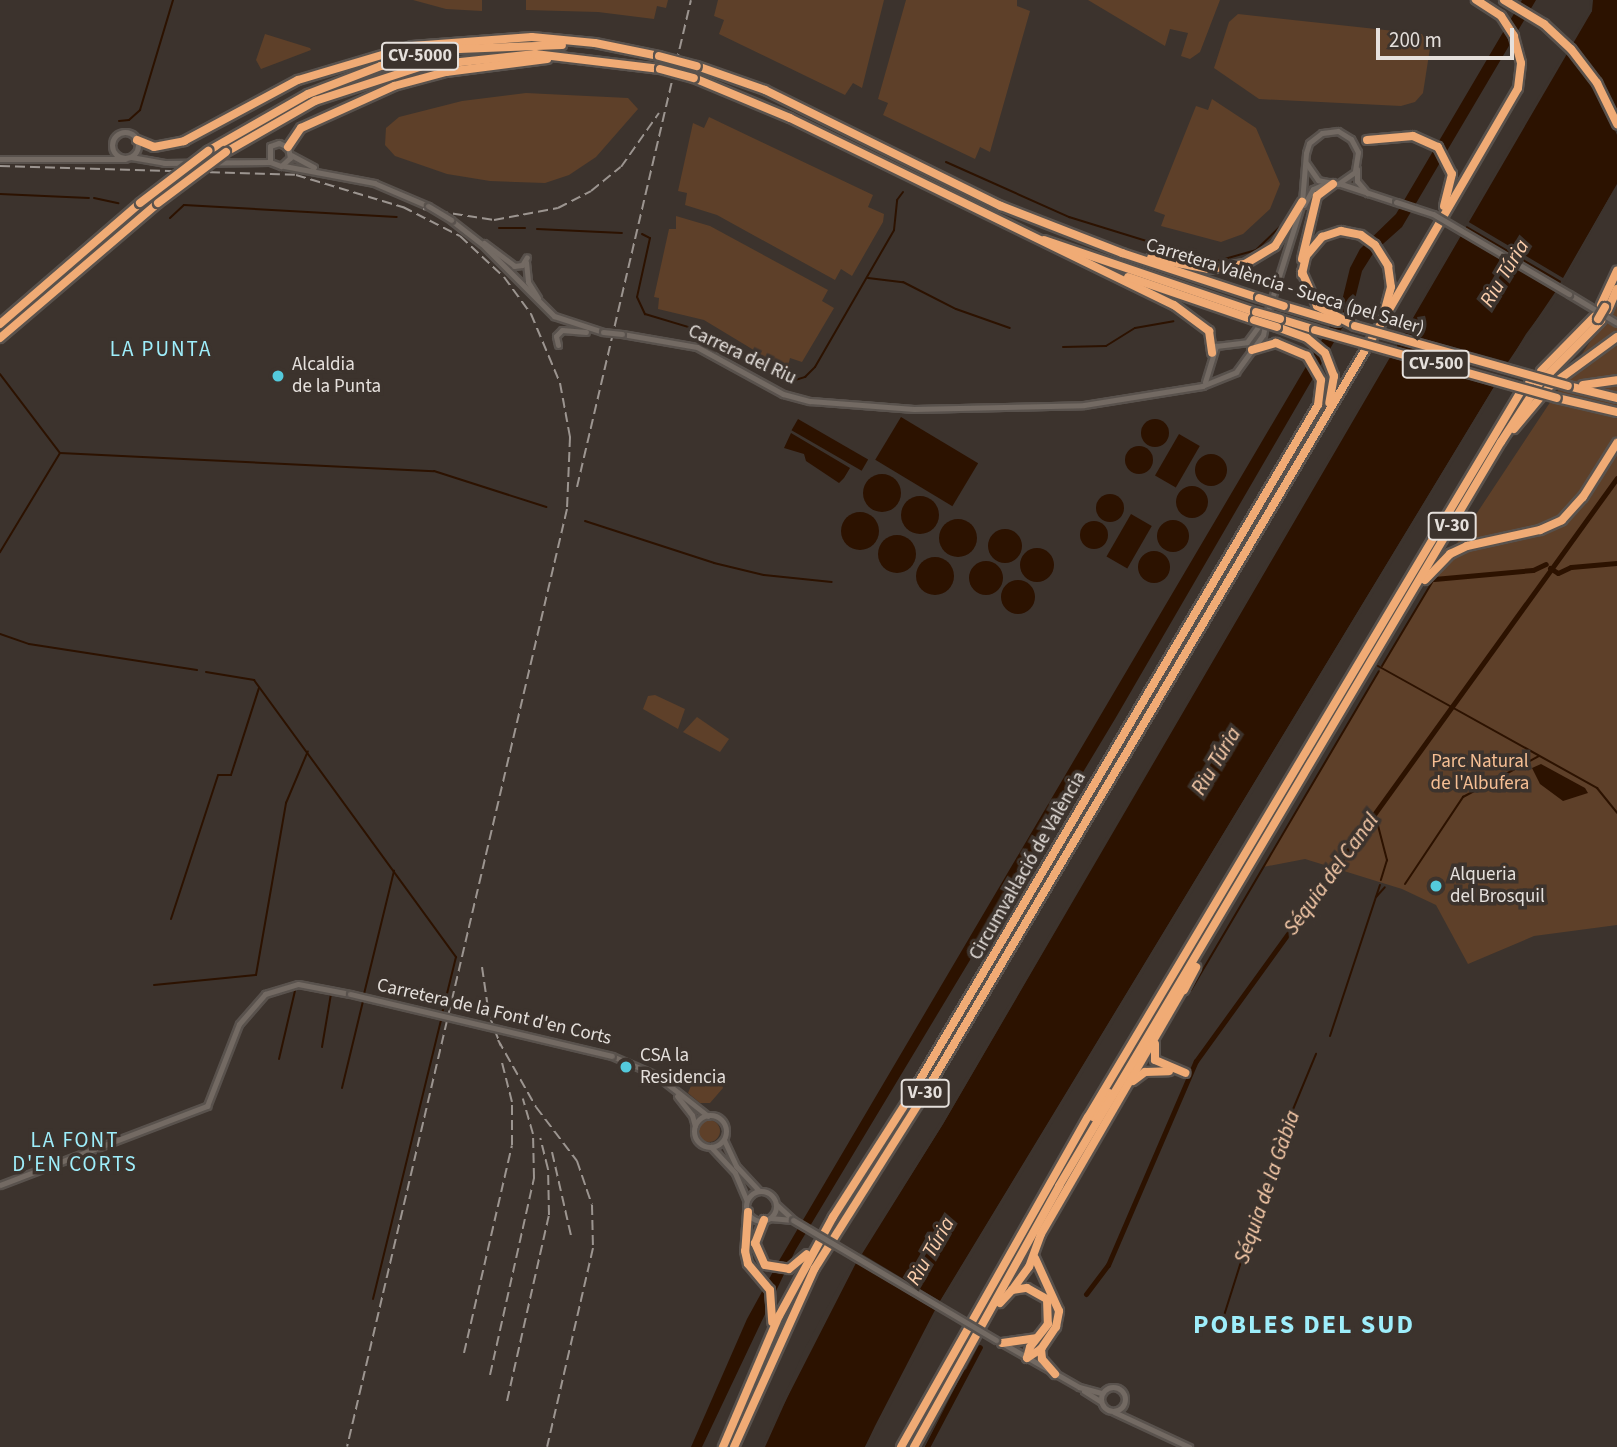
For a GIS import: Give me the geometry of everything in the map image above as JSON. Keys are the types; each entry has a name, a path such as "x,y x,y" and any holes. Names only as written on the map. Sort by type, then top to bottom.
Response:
{"highway":[{"path":"1302,274 1306,256 1322,237 1341,231 1366,237 1381,253 1391,287 1380,325 1510,106 1520,79 1518,46 1506,22 1491,8 1476,0"},
{"path":"1504,0 1553,32 1589,71 1617,124"},
{"path":"137,144 154,147 184,141 298,80 412,46 532,37 595,43 655,55"},
{"name":"CV-5000","path":"0,324 141,203 208,151 308,93 421,56 533,44 655,55"},
{"name":"Carretera València - Sueca (pel Saler)","path":"655,55 697,66 765,90 990,202 1083,239 1284,306 1617,398"},
{"path":"289,151 301,128 394,86 446,72 567,57"},
{"name":"CV-5000","path":"0,338 158,203 226,152 315,101 386,76 461,59 567,57 660,69 694,78 758,103 1034,237"},
{"path":"1367,140 1409,136 1432,142 1449,162 1451,193 1396,299"},
{"path":"1324,315 1311,299 1302,274 1304,243 1316,199 1333,184"},
{"path":"1083,239 1178,264 1227,268 1275,246 1302,202"},
{"path":"1034,237 1077,253 1135,280 1278,323 1315,342 1330,361 1335,380 1330,400 1278,494"},
{"path":"1034,237 1189,314 1211,333 1212,358"},
{"path":"1604,310 1617,271"},
{"path":"1604,310 1617,281"},
{"path":"1541,372 1604,310 1617,289"},
{"name":"V-30","path":"914,1447 1154,1027 1410,599 1533,383 1586,340 1604,310"},
{"name":"Carretera València - Sueca (pel Saler)","path":"1278,323 1315,330 1557,398 1617,412"},
{"path":"1495,453 1550,386 1617,337"},
{"name":"Circumval·lació de València","path":"723,1447 779,1316 832,1216 911,1095 1312,417 1321,394 1320,376 1307,356 1276,343 1252,350"},
{"name":"Circumval·lació de València","path":"734,1447 816,1268 922,1098 1365,350"},
{"path":"1570,385 1600,386 1617,380"},
{"name":"V-30","path":"901,1447 1068,1154 1520,393"},
{"path":"1410,599 1450,554 1562,520 1583,497 1617,443"},
{"path":"1033,890 1129,745"},
{"path":"989,1316 1029,1267 1035,1249 1106,1122 1297,788"},
{"path":"1106,1122 1140,1074 1185,1073 1161,1065 1153,1051 1196,967"},
{"path":"1068,1154 1154,1027"},
{"path":"748,1212 744,1251 748,1264 764,1282 774,1306 748,1386"},
{"path":"767,1219 756,1251 770,1269 789,1269 803,1259 832,1216"},
{"path":"1027,1358 1041,1349 1056,1327 1059,1311 1035,1266 1035,1249"},
{"path":"1012,1290 1027,1288 1047,1299 1048,1324 1027,1358"},
{"path":"999,1342 1026,1343 1038,1337"},
{"path":"1041,1349 1042,1359 1055,1374"}],"street":[{"path":"1212,358 1218,371 1228,375 1244,362 1264,331 1302,202 1306,163 1313,139 1333,131 1354,143 1357,181 1370,195"},
{"path":"93,162 106,158 121,132 137,144 150,160"},
{"path":"247,163 267,152 276,143 289,151 284,166"},
{"path":"128,158 137,144"},
{"path":"111,147 128,158"},
{"name":"Carrera del Riu","path":"289,151 323,171"},
{"path":"0,159 93,162 128,158 247,163 270,162 267,152"},
{"name":"Carrera del Riu","path":"270,162 323,171 388,188 428,206 473,236 554,316 592,331 681,341 783,394 834,405 914,409 1084,405 1198,386 1228,375"},
{"path":"1306,163 1313,177 1433,214 1569,294 1604,310 1617,320"},
{"path":"1297,221 1313,189 1333,184 1357,167"},
{"path":"473,236 514,266 522,265 527,257 529,286 554,316"},
{"path":"1198,386 1210,376 1212,358 1219,344 1253,337 1269,307"},
{"path":"558,345 556,336 562,330 592,331"},
{"path":"1234,343 1243,351 1244,362"},
{"name":"Carretera de la Font d'en Corts","path":"0,1185 207,1106 239,1024 265,994 298,984 350,994 637,1064 708,1116"},
{"name":"Carretera de la Font d'en Corts","path":"666,1083 690,1111 695,1126"},
{"path":"793,1220 767,1219 748,1212 747,1201 735,1173 711,1147 698,1141 695,1126 708,1116 722,1122 723,1138 730,1157 759,1191 771,1194 776,1204 793,1220 1079,1387 1100,1401 1105,1409 1133,1417 1189,1447"},
{"path":"711,1147 723,1138"},
{"path":"747,1201 759,1191"},
{"path":"767,1219 776,1204"},
{"path":"1079,1387 1102,1393 1117,1388 1133,1417"},
{"path":"1100,1401 1102,1393"},
{"path":"1115,1412 1125,1401"}],"green space":[{"path":"413,0 482,0 482,11 446,9"},
{"path":"526,0 668,0 666,8 657,6 654,19 598,12 526,10"},
{"path":"718,0 884,0 862,88 853,83 845,95 719,34 724,20 714,16"},
{"path":"906,0 1017,0 1017,6 1030,11 990,152 980,147 975,159 883,115 888,103 878,99"},
{"path":"1088,0 1220,0 1200,52 1190,59 1181,56 1188,33 1170,29 1165,46"},
{"path":"1238,14 1422,34 1430,48 1423,93 1415,102 1401,106 1259,99 1214,68 1229,22"},
{"path":"265,34 311,50 261,69 256,60"},
{"path":"526,93 628,98 638,109 596,157 569,175 545,183 490,181 447,174 395,156 385,145 386,128 399,117 462,101"},
{"path":"1212,99 1256,128 1280,184 1270,209 1243,234 1221,242 1161,226 1165,215 1154,211 1196,106 1208,110"},
{"path":"709,117 873,195 868,207 884,214 883,222 852,276 841,269 835,280 717,215 685,205 687,193 678,191 693,123 704,128"},
{"path":"676,216 710,226 828,290 822,301 834,308 802,362 790,358 787,370 704,320 658,309 659,298 654,297 669,229 676,229"},
{"name":"Parc Natural de l'Albufera","path":"1617,301 1617,925 1534,936 1468,964 1436,905 1402,889 1305,859 1263,867 1434,578"},
{"path":"655,695 685,709 678,729 643,709 648,696"},
{"path":"697,717 729,739 720,752 683,732"},
{"path":"720,1077 723,1088 710,1103 700,1103 688,1093 693,1081 718,1083"},
{"path":"709,1120 719,1127 720,1131 713,1141 709,1142 699,1135 698,1131 705,1121"}],"water":[{"path":"1522,0 1536,0 1402,227 1374,252 1362,271 1352,311 1115,719 795,1251 702,1447 691,1447 747,1319 780,1259 1340,309 1350,268 1360,249 1396,214"},
{"name":"Riu Túria","path":"1593,0 1617,0 1617,184 1550,302 1526,334 941,1300 865,1447 765,1447 808,1351 848,1275 943,1124 1592,11"},
{"path":"901,417 978,463 952,506 875,460"},
{"path":"798,419 868,459 862,471 792,430"},
{"path":"1155,419 1165,423 1169,433 1165,443 1155,447 1145,443 1141,433 1145,423"},
{"path":"791,433 850,468 844,478 839,483 806,461 804,454 784,448"},
{"path":"1179,434 1200,446 1176,488 1155,476"},
{"path":"1139,446 1149,450 1153,460 1149,470 1139,474 1129,470 1125,460 1129,450"},
{"path":"1211,454 1222,459 1227,470 1222,481 1211,486 1200,481 1195,470 1200,459"},
{"path":"882,474 895,480 901,493 895,506 882,512 869,506 863,493 869,480"},
{"path":"1192,486 1203,491 1208,502 1203,513 1192,518 1181,513 1176,502 1181,491"},
{"path":"1110,494 1120,498 1124,508 1120,518 1110,522 1100,518 1096,508 1100,498"},
{"path":"920,496 933,502 939,515 933,528 920,534 907,528 901,515 907,502"},
{"path":"860,512 873,518 879,531 873,544 860,550 847,544 841,531 847,518"},
{"path":"1131,514 1152,526 1127,568 1106,556"},
{"path":"958,519 971,525 977,538 971,551 958,557 945,551 939,538 945,525"},
{"path":"1173,520 1184,525 1189,536 1184,547 1173,552 1162,547 1157,536 1162,525"},
{"path":"1094,521 1104,525 1108,535 1104,545 1094,549 1084,545 1080,535 1084,525"},
{"path":"1005,529 1017,534 1022,546 1017,558 1005,563 993,558 988,546 993,534"},
{"path":"897,535 910,541 916,554 910,567 897,573 884,567 878,554 884,541"},
{"path":"1037,548 1049,553 1054,565 1049,577 1037,582 1025,577 1020,565 1025,553"},
{"path":"1154,551 1165,556 1170,567 1165,578 1154,583 1143,578 1138,567 1143,556"},
{"path":"935,557 948,563 954,576 948,589 935,595 922,589 916,576 922,563"},
{"path":"986,561 998,566 1003,578 998,590 986,595 974,590 969,578 974,566"},
{"path":"1018,580 1030,585 1035,597 1030,609 1018,614 1006,609 1001,597 1006,585"},
{"path":"1541,764 1585,788 1588,793 1563,801 1540,784 1532,768"}],"pier":[{"path":"1590,0 1592,11 1572,39 1589,10"},
{"path":"1570,42 1610,99 1617,113 1617,135 1600,96 1566,50 1467,221 1563,278 1617,184 1553,304 1529,336 944,1302 869,1447 865,1447 935,1310 856,1263 762,1447 804,1350 845,1274 940,1122","holes":["1465,225 1561,281 1560,284 1464,227","1460,235 1556,291 1508,362 1403,333","1397,343 1502,373 1395,346","1388,357 1494,387 940,1301 862,1254 943,1124"]}],"waterway":[{"path":"119,121 129,120 140,110 173,0"},
{"path":"946,162 1069,217 1214,262 1256,250 1280,227"},
{"path":"792,381 805,377 815,367 894,230 897,200 903,192"},
{"path":"0,194 89,198"},
{"path":"94,198 118,203"},
{"path":"170,218 184,205 397,217"},
{"path":"499,228 525,228"},
{"path":"537,229 622,233"},
{"path":"642,234 650,238 637,297 645,314 705,332 784,380"},
{"path":"868,278 903,282 956,309 1010,328"},
{"path":"1063,347 1106,346 1135,328 1173,321"},
{"path":"0,374 60,453 0,552"},
{"path":"60,453 434,471 546,507"},
{"name":"Séquia del Canal","path":"1086,1294 1108,1265 1196,1061 1617,478"},
{"path":"585,521 714,563 764,575 832,582"},
{"path":"1550,568 1558,573 1571,567 1617,563"},
{"path":"1434,579 1533,570 1546,564"},
{"path":"1382,666 1434,579"},
{"path":"0,634 29,644 197,670"},
{"path":"1378,666 1597,788 1617,813"},
{"path":"1191,990 1379,671"},
{"path":"206,672 254,680 456,957 442,1014"},
{"path":"171,919 218,775 231,775 259,688"},
{"path":"154,985 256,975 286,803 308,751"},
{"path":"1405,884 1463,797 1539,756"},
{"name":"Séquia de la Gàbia","path":"1375,814 1387,860 1381,880"},
{"path":"364,994 394,871"},
{"name":"Séquia de la Gàbia","path":"1330,1036 1380,885"},
{"name":"Séquia de la Gàbia","path":"1376,897 1385,887"},
{"path":"279,1059 295,991"},
{"path":"322,1047 331,994"},
{"path":"342,1088 363,1001"},
{"path":"373,1299 441,1019"},
{"name":"Séquia de la Gàbia","path":"1222,1322 1277,1148 1316,1054"},
{"path":"927,1447 980,1347"},
{"path":"926,1447 965,1370"}],"railway":[{"path":"577,487 691,0"},
{"path":"423,209 494,220 558,208 591,191 621,167 659,113"},
{"path":"0,166 296,175 403,207 460,236 504,277 531,314 560,383 570,437 567,509 347,1447"},
{"path":"482,967 489,1015 501,1046"},
{"path":"498,1040 536,1107 577,1161 592,1205 593,1248 547,1447"},
{"path":"464,1353 512,1145 512,1102 501,1059"},
{"path":"490,1375 534,1178 533,1134 523,1098"},
{"path":"507,1401 549,1215 548,1169 540,1138"},
{"path":"552,1152 572,1240"}],"place":[{"name":"Alcaldia de la Punta","path":"278,376"},
{"name":"Alqueria del Brosquil","path":"1436,886"},
{"name":"CSA la Residencia","path":"626,1067"}],"district":[{"name":"LA PUNTA","path":"161,349"},
{"name":"LA FONT D'EN CORTS","path":"75,1152"},
{"name":"POBLES DEL SUD","path":"1304,1325"}]}
